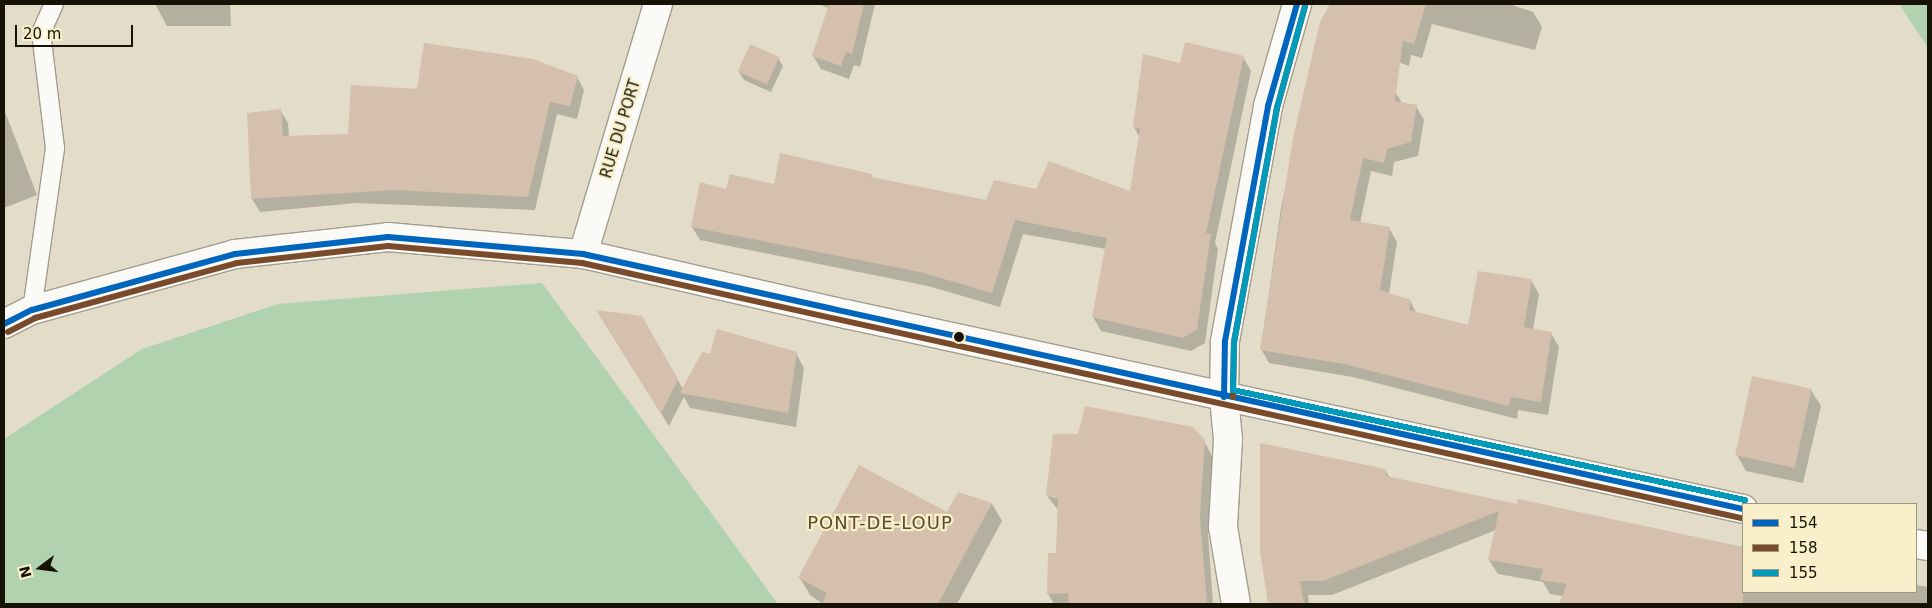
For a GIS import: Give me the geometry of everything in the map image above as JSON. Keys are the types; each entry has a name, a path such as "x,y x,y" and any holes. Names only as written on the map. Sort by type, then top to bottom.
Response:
{"main road":[{"name":"RUE DU PORT","path":"584,254 658,4"},
{"path":"1236,604 1223,527 1228,439 1224,397 1225,342 1268,106 1297,4"},
{"path":"4,324 32,310 235,254 388,237 584,254 1224,397 1742,509"}],"lane":[{"path":"32,310 55,148 41,33 54,4"}],"green space":[{"path":"1899,4 1928,4 1928,48"},
{"path":"542,283 778,604 4,604 4,439 142,349 278,304"}],"building":[{"path":"829,4 864,4 852,54 846,52 841,66 812,56"},
{"path":"1330,4 1426,4 1414,44 1403,41 1395,101 1417,105 1411,142 1387,149 1384,163 1363,158 1350,220 1390,227 1380,290 1411,300 1409,310 1468,325 1478,271 1532,279 1524,327 1552,332 1541,402 1511,397 1509,406 1344,364 1260,350 1293,138 1320,22"},
{"path":"1185,42 1244,56 1206,233 1211,234 1197,329 1183,338 1092,317 1107,238 1015,220 992,293 920,272 691,227 700,182 726,189 730,174 774,184 780,153 872,174 871,177 986,200 994,180 1036,189 1049,161 1130,191 1140,129 1133,127 1143,54 1180,63"},
{"path":"424,43 533,59 578,76 570,106 550,102 528,197 395,190 251,199 247,113 281,109 283,136 348,134 351,85 417,89"},
{"path":"750,44 779,57 767,84 738,71"},
{"path":"596,310 642,316 678,379 661,414"},
{"path":"717,329 797,352 788,413 680,393 702,352 710,354"},
{"path":"1752,376 1812,389 1795,468 1735,455"},
{"path":"1085,406 1193,427 1205,440 1200,518 1207,604 1069,604 1068,593 1047,594 1048,553 1056,553 1058,499 1046,496 1053,434 1078,434"},
{"path":"1260,443 1386,469 1386,476 1517,504 1518,499 1742,547 1743,604 1559,604 1567,584 1540,580 1543,569 1488,560 1499,511 1323,581 1300,581 1304,604 1268,604 1260,552"},
{"path":"859,465 947,512 958,492 992,503 938,604 822,604 827,593 798,578"}],"transit line":[{"name":"154","path":"1224,397 1225,341 1268,106 1297,4"},
{"name":"158","path":"1233,397 1234,342 1277,108 1305,6"},
{"name":"155","path":"1305,6 1277,108 1234,342 1233,390 1745,500"},
{"name":"154","path":"4,324 32,310 235,254 388,237 583,254 1742,509"},
{"name":"158","path":"8,332 35,318 237,263 388,246 582,263 1741,518"}],"district":[{"name":"PONT-DE-LOUP","path":"880,523"}]}
